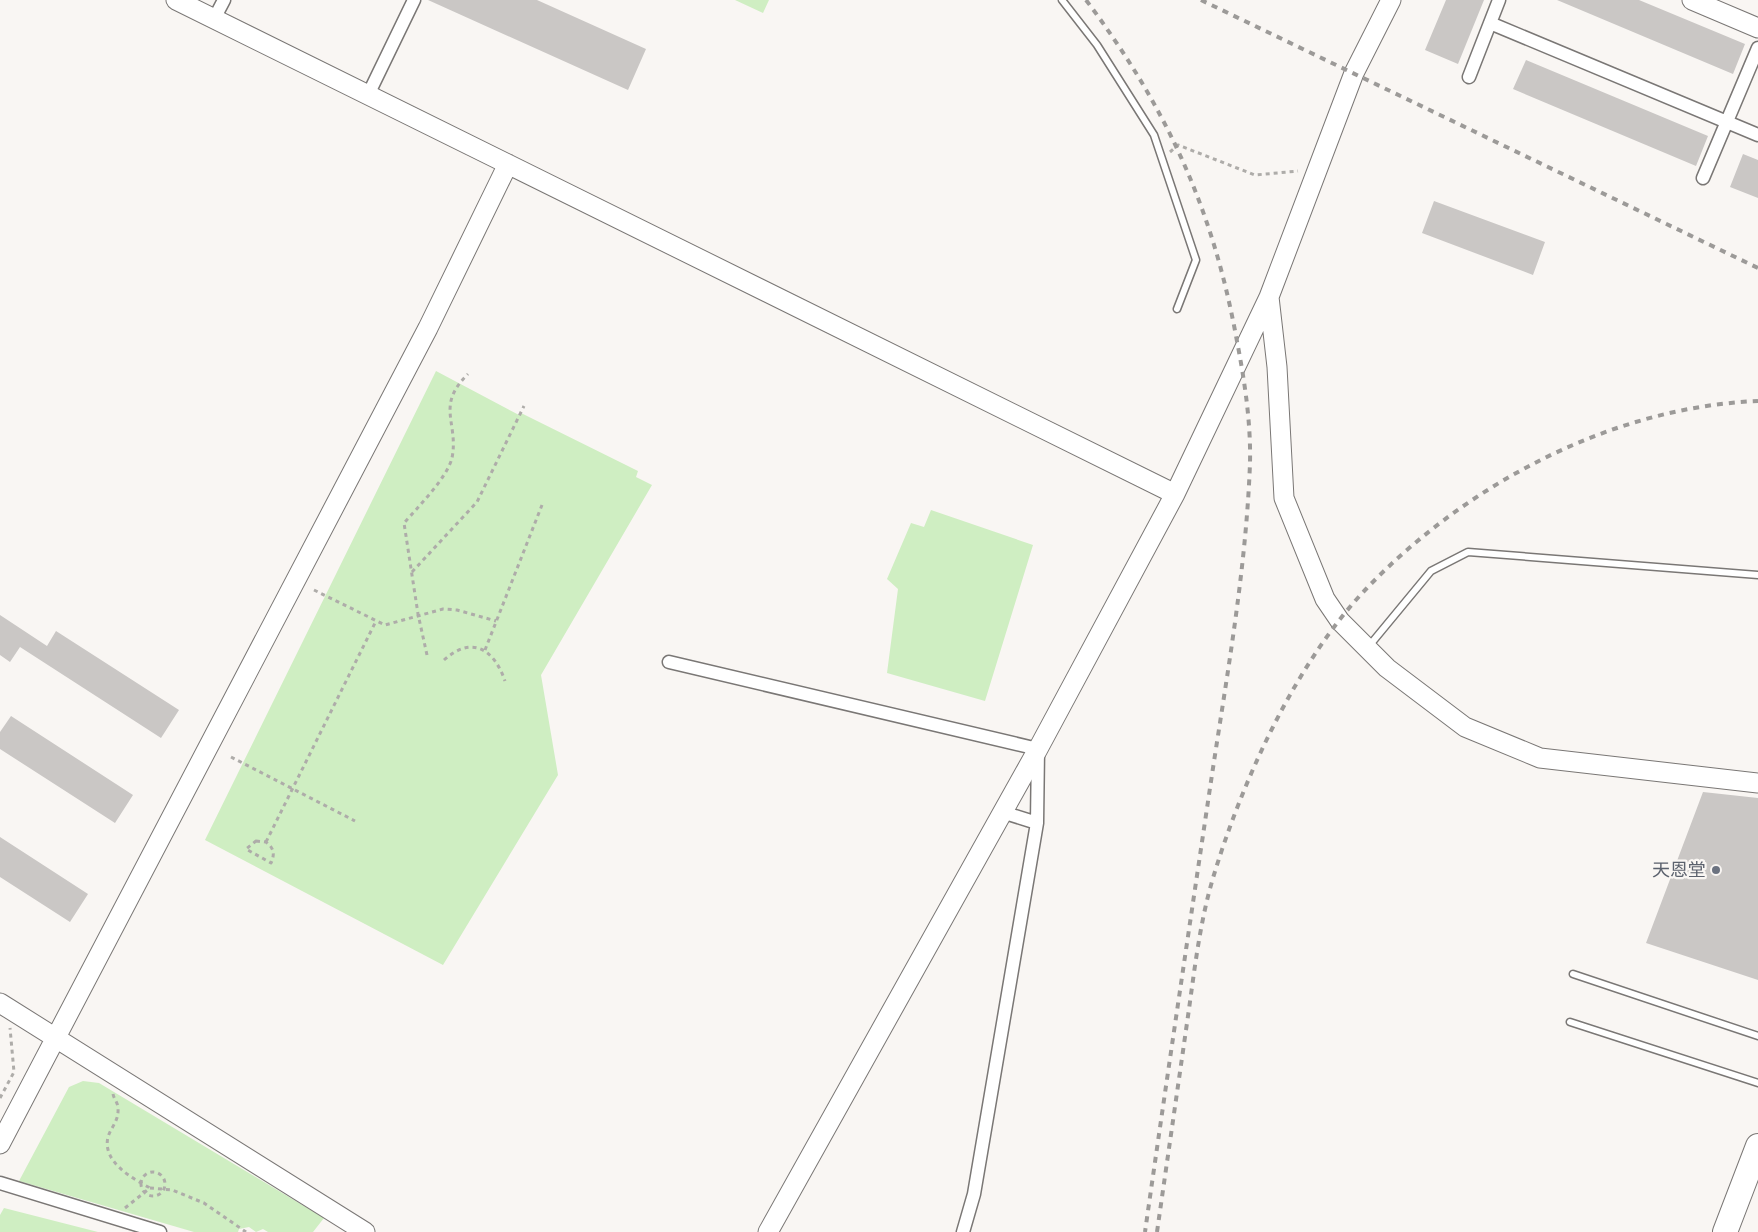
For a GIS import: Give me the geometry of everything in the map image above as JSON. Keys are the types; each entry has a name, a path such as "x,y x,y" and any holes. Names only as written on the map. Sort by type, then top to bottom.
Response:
{"highway":[{"path":"1725,1232 1758,1146"}],"street":[{"path":"176,0 1175,494"},
{"path":"214,19 224,0"},
{"path":"368,95 414,0"},
{"path":"768,1232 1038,749 1175,494 1269,297 1354,73 1391,0"},
{"path":"1469,77 1499,0"},
{"path":"1692,0 1758,28"},
{"path":"1490,23 1758,135"},
{"path":"1703,178 1758,48"},
{"path":"0,1144 428,328 508,164"},
{"path":"1269,297 1277,367 1284,498 1325,599 1340,621 1387,668 1465,727 1540,758 1758,783"},
{"path":"669,662 1038,749"},
{"path":"963,1232 974,1194 1036,823 1038,749"},
{"path":"1002,812 1036,823"},
{"path":"0,1003 365,1232"},
{"path":"0,1183 160,1232"}],"lane":[{"path":"1062,0 1097,45 1154,135 1196,260 1177,309"},
{"path":"1368,647 1431,571 1468,552 1758,575"},
{"path":"1573,974 1758,1036"},
{"path":"1570,1022 1758,1083"}],"path":[{"path":"1163,160 1178,145 1255,175 1300,170"},
{"path":"427,655 418,614 404,523 442,477 452,460 453,446 448,412 452,398 468,374"},
{"path":"412,572 477,502 524,406"},
{"path":"485,650 542,505"},
{"path":"314,590 385,625 418,614 450,610 496,621"},
{"path":"266,842 376,621"},
{"path":"444,660 462,648 474,646 485,650 496,660 505,681"},
{"path":"231,757 293,787 354,821"},
{"path":"256,841 266,842 273,850 274,856 270,863 246,849 256,841"},
{"path":"0,1098 14,1072 10,1026 5,1023"},
{"path":"107,1071 114,1099 118,1106 117,1121 108,1136 106,1150 115,1163 150,1188 172,1190 204,1203 246,1232"},
{"path":"156,1172 164,1180 164,1189 161,1194 154,1196 144,1192 141,1183 144,1176 156,1172"},
{"path":"112,1218 150,1188"}],"green space":[{"path":"735,0 769,0 763,13"},
{"path":"436,371 519,415 521,413 638,471 636,477 652,485 541,675 558,775 443,965 205,840"},
{"path":"931,510 1033,545 985,701 887,673 898,589 887,579 911,523 924,527"},
{"path":"83,1081 99,1083 324,1218 313,1232 268,1232 263,1229 256,1232 249,1227 239,1229 238,1232 194,1232 19,1181 69,1087"},
{"path":"4,1208 98,1232 0,1232 0,1215"}],"building":[{"path":"428,0 537,0 646,49 628,90"},
{"path":"1446,0 1484,0 1458,64 1425,50"},
{"path":"1557,0 1639,0 1745,44 1733,74"},
{"path":"1526,60 1708,136 1696,166 1513,89"},
{"path":"1743,154 1758,160 1758,198 1730,187"},
{"path":"1434,201 1545,242 1533,275 1422,233"},
{"path":"0,615 47,646 56,631 179,710 161,738 20,647 10,662 0,655"},
{"path":"11,716 133,795 115,823 0,749 0,732"},
{"name":"天恩堂","path":"1703,792 1758,798 1758,980 1646,943"},
{"path":"0,837 88,894 70,922 0,877"}],"railway":[{"path":"1086,0 1114,39 1162,118 1199,200 1214,243 1226,289 1242,367 1249,431 1248,504 1240,585 1145,1232"},
{"path":"1201,0 1758,268"},
{"path":"1157,1232 1197,950 1213,878 1239,802 1256,763 1274,724 1317,651 1341,618 1367,588 1407,550 1450,516 1496,485 1545,458 1596,435 1649,418 1703,406 1758,401"}],"place":[{"name":"天恩堂","path":"1716,870"}]}
